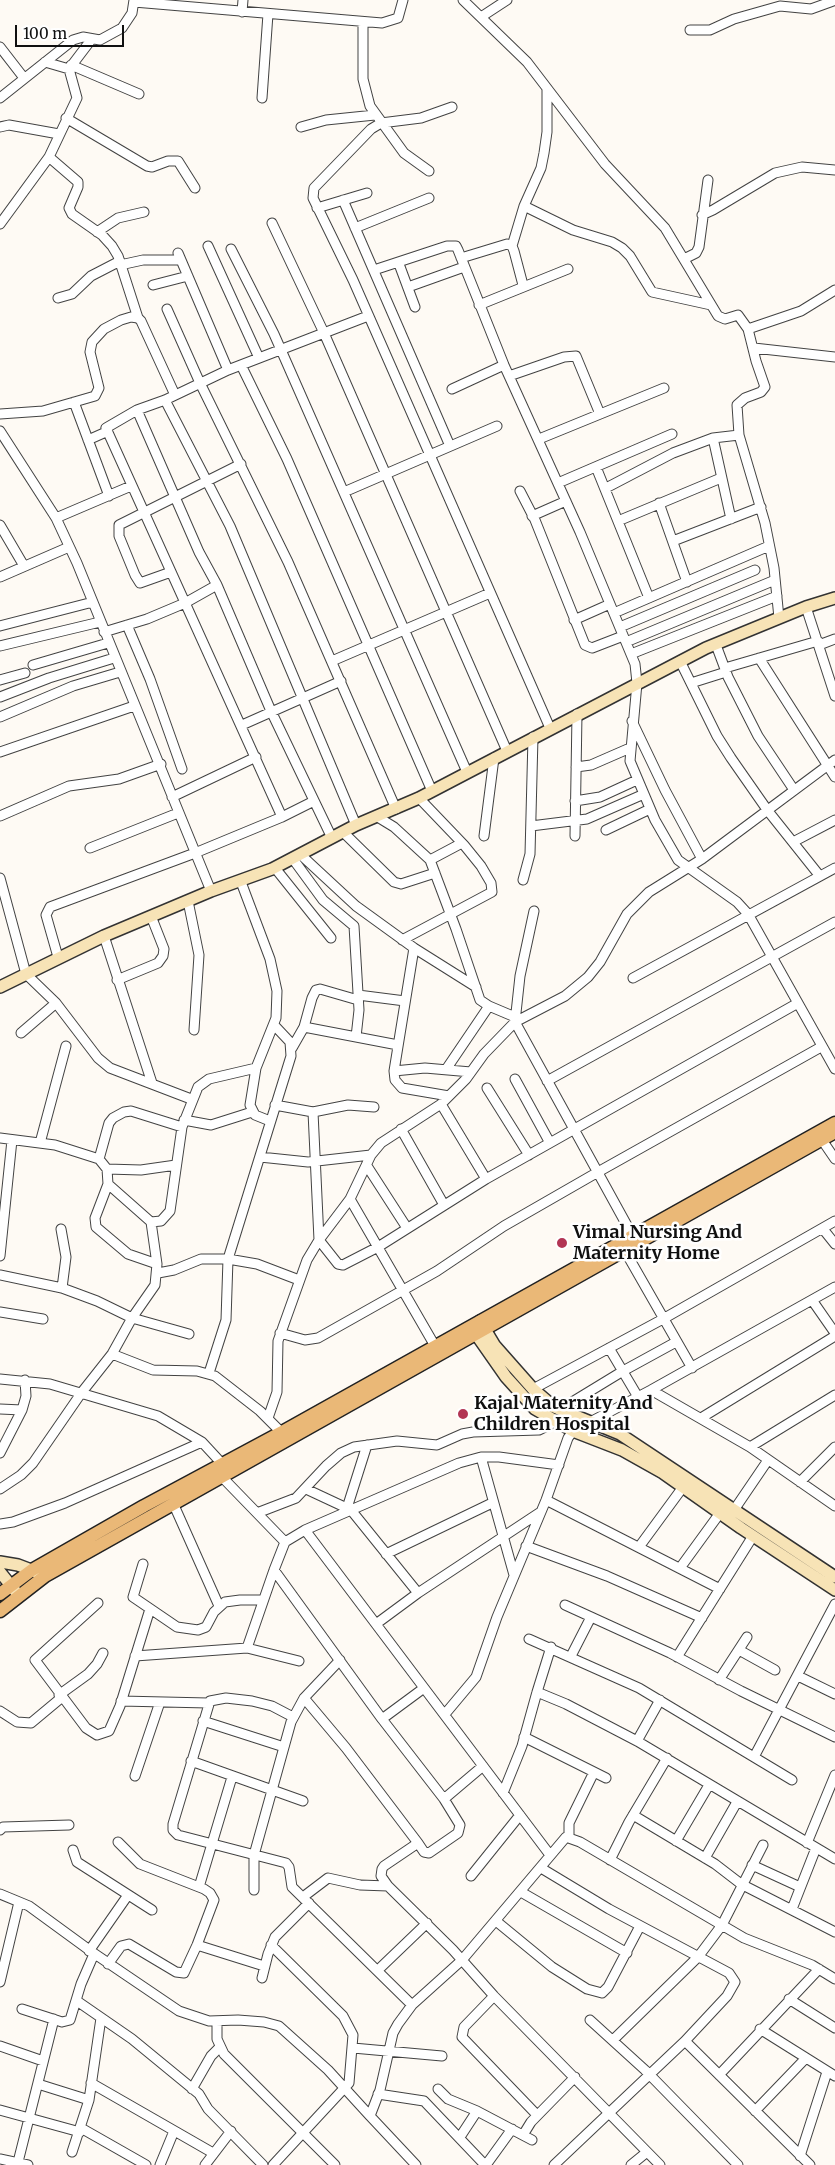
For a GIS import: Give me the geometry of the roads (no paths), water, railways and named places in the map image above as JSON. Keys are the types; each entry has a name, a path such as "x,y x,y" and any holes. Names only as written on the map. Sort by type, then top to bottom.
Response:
{"main road":[{"path":"0,1611 45,1576 173,1503 224,1471 635,1240 835,1123"},
{"path":"285,1436 435,1346 478,1328 625,1251 635,1240 835,1132"},
{"path":"0,1594 10,1584 32,1570 224,1471"}],"street":[{"path":"242,12 243,0"},
{"path":"0,98 78,37 91,40 104,39 122,28 128,22 134,1 382,23 398,18 403,0"},
{"path":"463,0 527,62 605,164 665,228 711,305 721,318 738,315 748,329 765,387 761,392 745,398 737,405 739,435 761,507 770,546 779,618"},
{"path":"481,17 507,0"},
{"path":"690,30 710,30 741,17 780,6 811,8 833,1"},
{"path":"262,98 268,14"},
{"path":"363,22 363,79 365,91 375,116 404,153 429,171"},
{"path":"0,224 50,157 76,98 70,67 91,40"},
{"path":"0,47 24,78"},
{"path":"45,62 70,67 138,94"},
{"path":"523,285 512,246 524,206 541,168 547,132 547,89"},
{"path":"452,107 422,118 381,124 366,134 314,188 312,198 353,280 550,728"},
{"path":"301,126 326,120 375,116"},
{"path":"66,118 147,166 152,167 168,161 178,161 195,188"},
{"path":"0,127 8,125 59,134"},
{"path":"50,157 78,182 77,191 70,204 70,211 112,246 120,263 138,318 146,328 175,395"},
{"path":"702,215 714,210 774,173 802,167 835,170"},
{"path":"684,259 698,251 708,180"},
{"path":"318,208 368,193"},
{"path":"355,228 429,198"},
{"path":"342,200 450,446"},
{"path":"524,206 573,230 612,242 622,248 630,256 652,292 711,305"},
{"path":"97,232 118,218 144,212"},
{"path":"272,223 324,333 507,751"},
{"path":"408,287 502,244 512,246"},
{"path":"374,270 399,264 451,245 456,246 504,365 558,482 635,664 637,683 632,721 630,761 650,809 671,852 688,868 737,902 748,914 835,1069"},
{"path":"208,246 259,358"},
{"path":"231,249 274,334 467,772"},
{"path":"58,298 72,294 90,276 120,263 180,256 228,370"},
{"path":"399,264 415,307"},
{"path":"479,305 523,285 568,269"},
{"path":"154,285 188,276"},
{"path":"748,329 802,312 835,290"},
{"path":"167,309 200,383 241,464 332,660 396,808"},
{"path":"282,816 242,725 106,432 109,424 137,410 165,400 228,370 368,316"},
{"path":"0,414 43,411 95,396 99,388 90,352 92,342 104,329 112,324 121,320 138,318"},
{"path":"754,348 835,358"},
{"path":"509,376 564,357 576,356 600,414"},
{"path":"452,389 504,365"},
{"path":"241,366 287,459 432,791"},
{"path":"539,439 664,388"},
{"path":"165,400 230,526 356,826"},
{"path":"74,402 110,496"},
{"path":"137,410 199,552 217,585 271,711 332,838"},
{"path":"344,492 385,476 497,426"},
{"path":"0,431 56,518 134,706 161,764 178,813 211,891"},
{"path":"88,440 106,432"},
{"path":"558,482 672,434"},
{"path":"606,488 673,453 713,438 739,435"},
{"path":"713,438 730,519"},
{"path":"171,572 140,583 134,575 118,530 120,525 241,464"},
{"path":"596,467 649,598"},
{"path":"618,521 721,478"},
{"path":"56,518 131,486"},
{"path":"520,491 574,620 588,648 775,580"},
{"path":"532,516 566,501"},
{"path":"659,503 687,582"},
{"path":"673,542 761,507"},
{"path":"0,525 24,566"},
{"path":"574,620 649,598 770,546"},
{"path":"0,577 69,547"},
{"path":"623,635 755,570"},
{"path":"104,632 147,620 185,603 217,585"},
{"path":"332,660 490,593"},
{"path":"631,654 777,596"},
{"path":"1,983 26,974 58,957 151,916 211,891 241,882 275,868 343,832 419,798 680,661 806,607 835,598"},
{"path":"0,626 92,602"},
{"path":"806,607 835,696"},
{"path":"0,646 100,622"},
{"path":"127,625 150,679 182,768"},
{"path":"691,683 759,658 835,639"},
{"path":"32,665 108,643"},
{"path":"716,644 725,670 758,736 794,790"},
{"path":"0,697 50,678 114,658"},
{"path":"759,658 835,777"},
{"path":"680,661 717,736 768,811 819,875"},
{"path":"0,717 73,686 120,672"},
{"path":"0,680 25,673"},
{"path":"242,725 341,681"},
{"path":"0,752 134,706"},
{"path":"575,836 577,714"},
{"path":"632,721 665,790 702,859"},
{"path":"523,880 530,854 533,737"},
{"path":"576,767 591,765 630,748"},
{"path":"172,797 256,757"},
{"path":"484,836 494,758"},
{"path":"268,1418 277,1392 278,1340 299,1280 319,1240 350,1199 372,1155 381,1143 441,1104 471,1072 515,1019 566,996 577,987 600,962 620,925 636,902 702,859 835,760"},
{"path":"0,816 69,786 119,779 161,764"},
{"path":"576,801 600,797 637,780"},
{"path":"531,826 593,817 644,794"},
{"path":"402,940 492,892 487,876 462,843 419,798"},
{"path":"58,957 46,915 50,907 195,853 314,801"},
{"path":"606,830 650,809"},
{"path":"90,848 178,813"},
{"path":"376,816 394,827 430,860 451,914 480,1000 515,1019"},
{"path":"793,842 835,820"},
{"path":"343,832 394,882 401,884 435,873"},
{"path":"430,860 462,843"},
{"path":"297,857 356,906 402,940 476,987"},
{"path":"297,857 324,900 354,926 358,998 356,1037"},
{"path":"275,868 331,938"},
{"path":"633,978 819,875 835,868"},
{"path":"0,878 26,974 56,1003 103,1064 191,1099"},
{"path":"241,882 274,975 277,1008 274,1025 256,1068 251,1091 252,1112"},
{"path":"188,901 199,955 194,1030"},
{"path":"534,911 521,968 515,1019 635,1240"},
{"path":"117,980 158,963 163,956 164,949 151,916"},
{"path":"547,1081 835,922"},
{"path":"104,936 152,1083"},
{"path":"414,948 394,1080 402,1088 449,1096"},
{"path":"209,1373 226,1320 228,1259 292,1048 304,1027 316,990 320,989 358,998 405,1002"},
{"path":"21,1033 56,1003"},
{"path":"313,1112 319,1240 338,1264 342,1265 378,1247 486,1179 798,1003"},
{"path":"447,1068 489,1006"},
{"path":"274,1025 290,1042 292,1048"},
{"path":"304,1027 398,1046"},
{"path":"40,1143 66,1046"},
{"path":"280,1333 306,1340 318,1338 445,1266 504,1226 821,1047"},
{"path":"151,1222 160,1221 170,1211 183,1124 191,1099 198,1087 209,1079 256,1068"},
{"path":"394,1071 447,1068 471,1072"},
{"path":"515,1079 550,1143"},
{"path":"487,1088 529,1155"},
{"path":"441,1104 486,1179"},
{"path":"275,1105 313,1112 348,1105 374,1107"},
{"path":"100,1159 109,1123 112,1118 124,1112 131,1111 183,1124 211,1125 252,1112 270,1121"},
{"path":"401,1129 444,1206"},
{"path":"0,1138 68,1148 100,1159 107,1169 108,1184 95,1218 96,1227 128,1254 158,1269 174,1270 201,1259 228,1259 257,1264 299,1280"},
{"path":"0,1256 12,1140"},
{"path":"822,1140 835,1159"},
{"path":"260,1157 291,1162 372,1155"},
{"path":"107,1169 141,1170 176,1165"},
{"path":"366,1166 408,1228"},
{"path":"0,1489 28,1469 82,1392 112,1354 132,1318 155,1285 158,1269 151,1222 108,1184"},
{"path":"350,1199 435,1346"},
{"path":"533,1389 663,1319 824,1229 835,1221"},
{"path":"61,1229 66,1257 62,1288"},
{"path":"824,1229 835,1244"},
{"path":"625,1251 692,1368"},
{"path":"0,1275 62,1288 97,1301 132,1318 189,1334"},
{"path":"445,1714 476,1677 514,1576 546,1500 568,1438 573,1431 692,1368 835,1287"},
{"path":"701,1418 835,1334 812,1300"},
{"path":"0,1312 44,1319"},
{"path":"478,1328 533,1389 559,1410 592,1421 620,1434 835,1577"},
{"path":"478,1328 523,1397 536,1409 573,1431 622,1450 663,1473 720,1514 835,1590"},
{"path":"559,1410 623,1371 676,1342"},
{"path":"609,1348 638,1397"},
{"path":"112,1354 153,1370 209,1373 268,1418 285,1436"},
{"path":"0,1380 25,1380 82,1392 158,1416 202,1442 257,1514 285,1542"},
{"path":"0,1453 22,1410 26,1396 25,1380"},
{"path":"651,1390 750,1447 835,1506"},
{"path":"750,1447 835,1395"},
{"path":"0,1410 22,1410"},
{"path":"257,1514 286,1504 306,1489 326,1466 341,1453 367,1445 397,1441 437,1445 473,1432 539,1430 556,1422"},
{"path":"0,1524 13,1522 65,1502 202,1442"},
{"path":"349,1509 367,1445"},
{"path":"800,1482 835,1446"},
{"path":"247,1648 285,1542 305,1530 349,1509 459,1463 481,1457 499,1457 559,1465"},
{"path":"481,1457 492,1503 514,1576"},
{"path":"734,1510 768,1460"},
{"path":"639,1547 683,1487"},
{"path":"306,1489 349,1509 418,1593"},
{"path":"546,1500 720,1589"},
{"path":"173,1503 219,1606"},
{"path":"386,1554 492,1503"},
{"path":"376,1624 418,1593 539,1513"},
{"path":"680,1568 720,1514"},
{"path":"305,1530 550,1855"},
{"path":"678,1658 753,1536"},
{"path":"526,1546 607,1576 702,1618"},
{"path":"0,1562 10,1563 45,1576"},
{"path":"143,1564 133,1595 135,1600 177,1627 198,1630 208,1624 219,1606 226,1602 263,1600"},
{"path":"274,1570 382,1719 459,1820 458,1833 429,1853 424,1852 346,1748 304,1698"},
{"path":"0,1572 19,1595"},
{"path":"98,1603 35,1660 60,1696 86,1728 97,1735 109,1731 121,1701 150,1609"},
{"path":"754,1757 835,1604"},
{"path":"565,1606 678,1658 780,1711 835,1736"},
{"path":"571,1656 591,1617"},
{"path":"720,1680 747,1637"},
{"path":"529,1639 571,1656 660,1700 792,1780"},
{"path":"503,1793 524,1737 551,1647"},
{"path":"135,1656 247,1648 299,1661"},
{"path":"739,1650 775,1670"},
{"path":"0,1711 17,1722 31,1723 60,1696 88,1674 97,1664 102,1653"},
{"path":"254,1890 254,1856 293,1717 304,1698 340,1660"},
{"path":"798,1676 835,1694"},
{"path":"382,1719 424,1688"},
{"path":"538,1692 566,1704 667,1758 835,1860"},
{"path":"121,1701 208,1703 217,1698 252,1701 272,1706 293,1717"},
{"path":"636,1741 660,1700"},
{"path":"135,1776 160,1702"},
{"path":"208,1703 173,1824 173,1830 178,1835 288,1864 290,1883 412,2005"},
{"path":"203,1721 284,1747"},
{"path":"524,1737 606,1778"},
{"path":"610,1860 633,1815 667,1758"},
{"path":"191,1761 232,1777 303,1800"},
{"path":"444,1799 483,1766"},
{"path":"569,1837 569,1822 594,1772"},
{"path":"807,1843 835,1775"},
{"path":"199,1887 232,1777"},
{"path":"676,1841 709,1785"},
{"path":"705,1858 737,1802"},
{"path":"471,1876 520,1815"},
{"path":"633,1815 705,1858 741,1884 833,1930 835,1920"},
{"path":"0,1830 3,1827 69,1825"},
{"path":"370,2116 396,2028 412,2005 462,1960 521,1892 563,1839 569,1837 744,1938 819,1969 835,1979"},
{"path":"108,1964 121,1946 129,1944 176,1972 184,1973 214,1900 210,1893 199,1887 146,1867 118,1842"},
{"path":"418,1843 382,1869 381,1876 388,1886 575,2077 608,2114 660,2165"},
{"path":"613,2040 698,1957 722,1925 741,1884 763,1845"},
{"path":"792,1909 816,1848"},
{"path":"73,1850 78,1862 152,1910"},
{"path":"752,1865 800,1887"},
{"path":"541,1868 640,1926 729,1973 733,1978 734,1986 685,2041 608,2114 566,2162 554,2165"},
{"path":"262,1978 271,1945 276,1937 306,1900 328,1878 352,1884 388,1886"},
{"path":"521,1892 627,1953"},
{"path":"0,1894 29,1906 108,1964 179,2011 209,2021 238,2020 264,2022 280,2026 328,2070 416,2165"},
{"path":"22,2009 62,2022 70,2020 92,1952 128,1895"},
{"path":"0,1982 6,1952 14,1930 19,1902"},
{"path":"496,1921 552,1967 587,1989 602,1993 608,1987 640,1926"},
{"path":"378,1970 426,1923"},
{"path":"197,1945 264,1966"},
{"path":"271,1945 343,2016 351,2028 353,2048 351,2075 345,2090 273,2165"},
{"path":"719,2075 760,2029 819,1969"},
{"path":"494,1996 464,2027 462,2037 537,2115"},
{"path":"789,1999 835,2028"},
{"path":"77,2001 132,2039 199,2094 208,2108 263,2165"},
{"path":"72,2152 81,2130 89,2100 101,2018"},
{"path":"18,2162 54,2019"},
{"path":"590,2020 649,2074 738,2165"},
{"path":"217,2021 220,2047 224,2054 334,2165"},
{"path":"685,2041 805,2162 831,2074 760,2029"},
{"path":"0,2046 43,2061"},
{"path":"192,2089 211,2056 220,2047"},
{"path":"353,2048 442,2056"},
{"path":"755,2111 805,2059"},
{"path":"523,2135 537,2115 575,2077"},
{"path":"91,2083 213,2153"},
{"path":"38,2084 89,2100"},
{"path":"438,2089 448,2099 477,2111 532,2140"},
{"path":"378,2094 424,2101 485,2165 512,2129"},
{"path":"0,2110 81,2130 146,2165"},
{"path":"460,2137 477,2111"},
{"path":"160,2165 174,2131"},
{"path":"205,2165 231,2131"},
{"path":"631,2165 647,2152"},
{"path":"0,2159 28,2165"}],"place":[{"name":"Vimal Nursing And Maternity Home","path":"562,1243"},
{"name":"Kajal Maternity And Children Hospital","path":"463,1414"}]}
